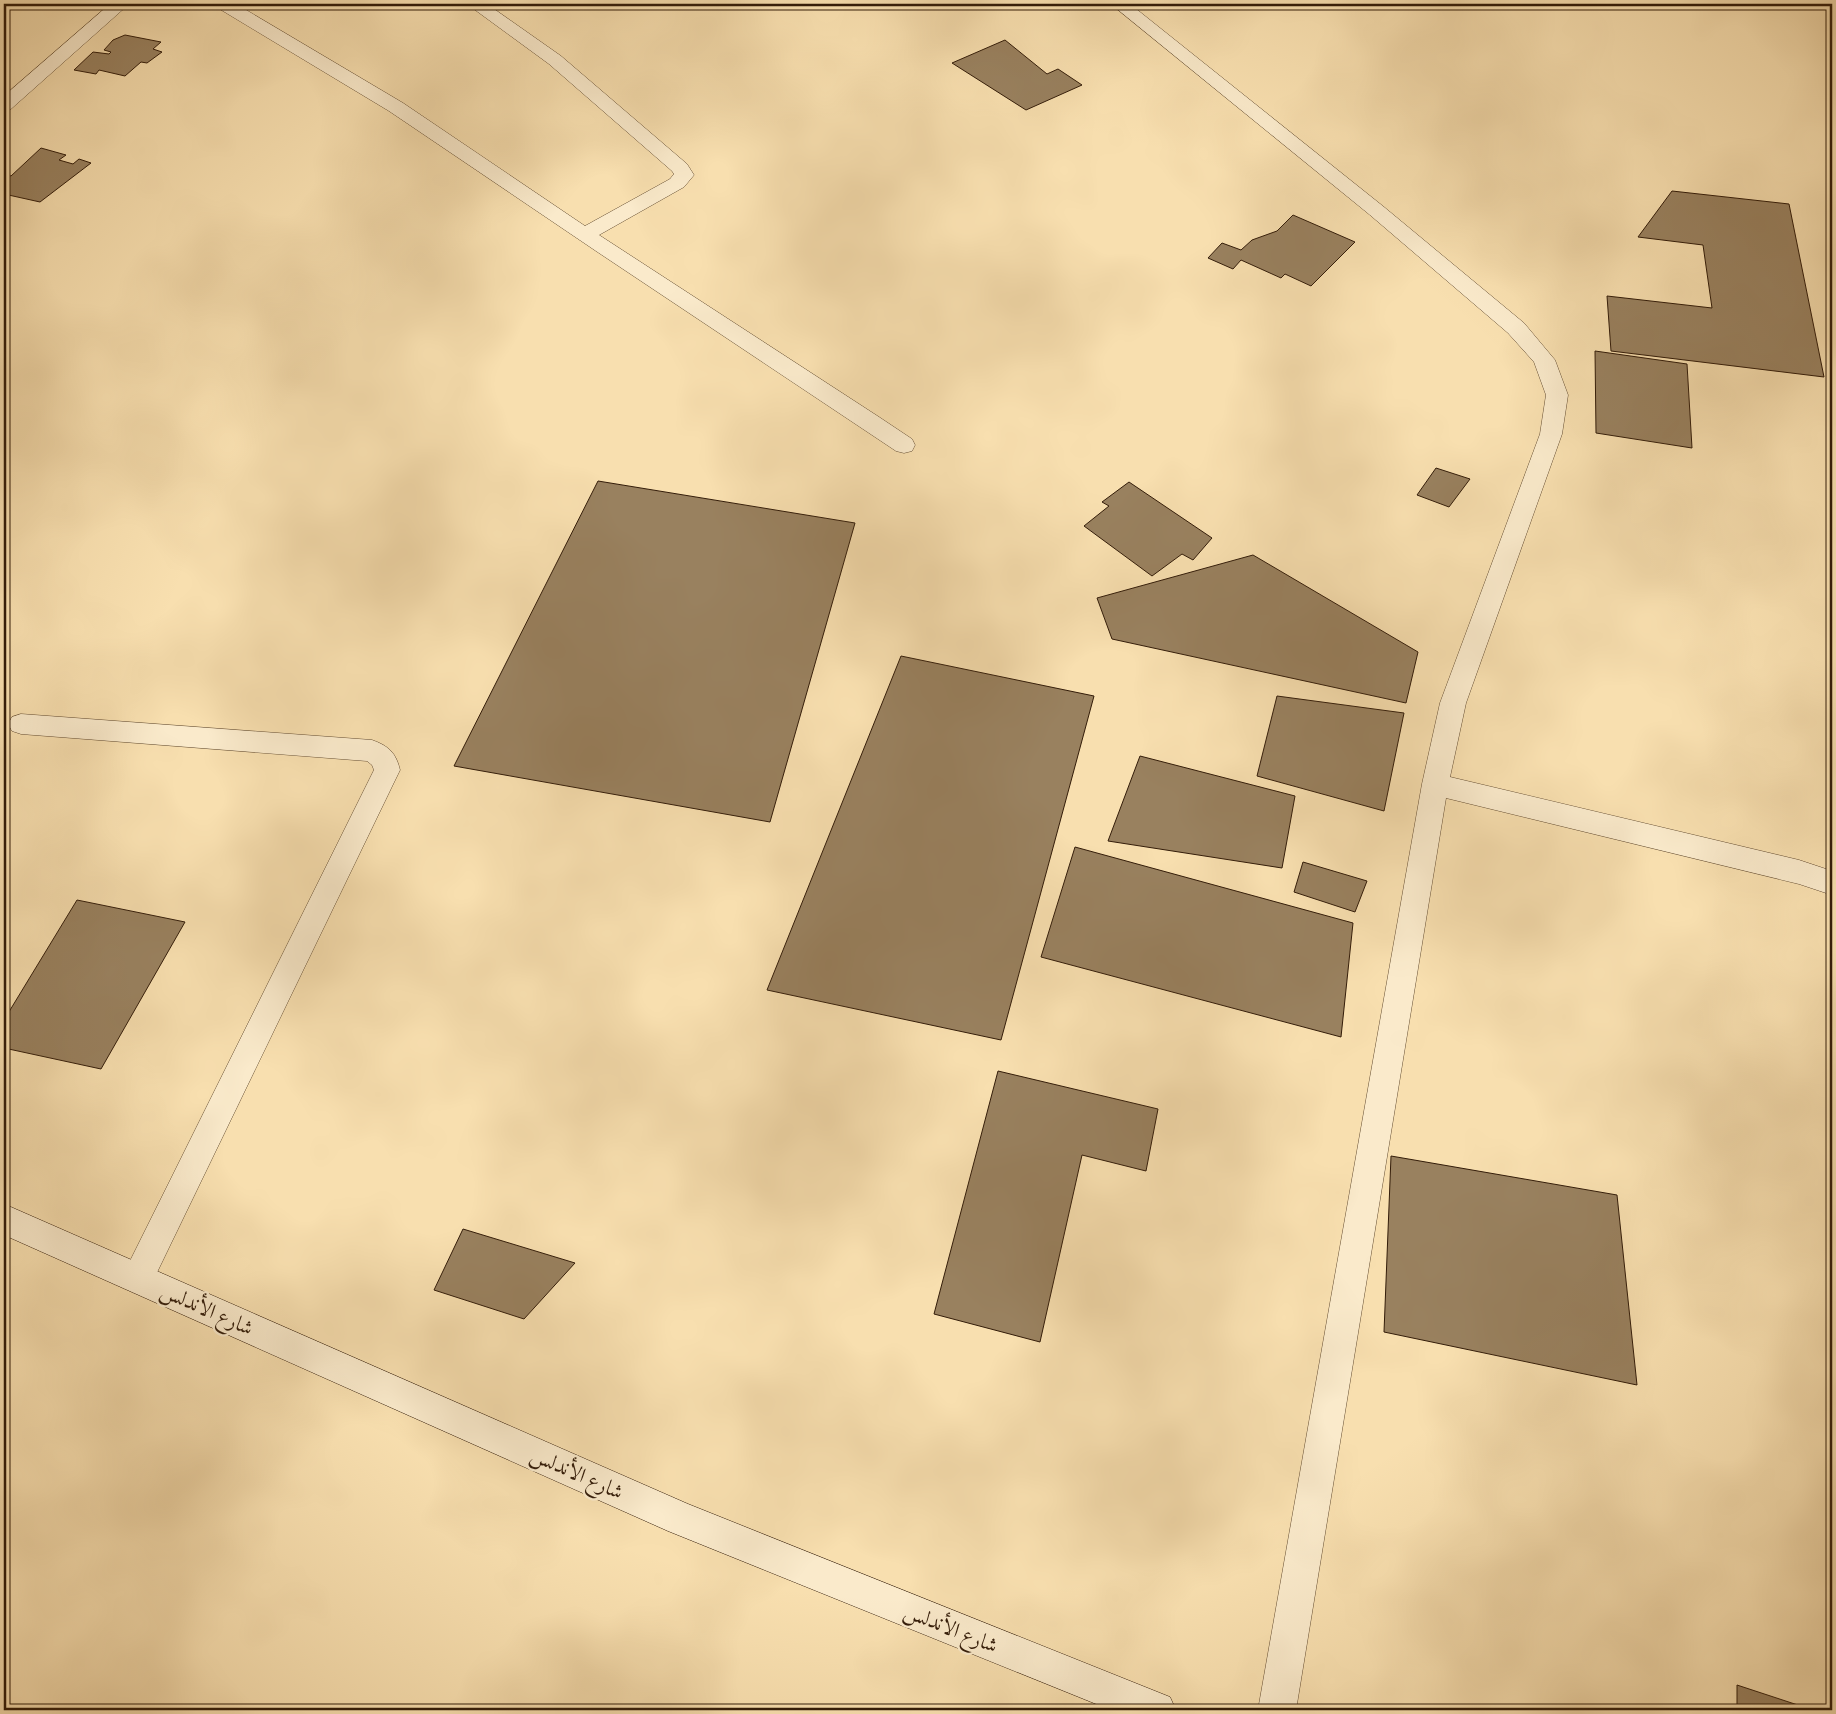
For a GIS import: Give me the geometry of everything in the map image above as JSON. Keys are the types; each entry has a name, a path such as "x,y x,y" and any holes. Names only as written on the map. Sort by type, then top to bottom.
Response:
{"street":[{"path":"4,105 120,4"},
{"path":"224,4 396,107 584,234 872,422 904,445"},
{"path":"476,4 555,60 680,168 684,175 677,183 584,234"},
{"path":"1120,4 1377,211 1516,328 1544,360 1556,395 1551,434 1453,703 1435,784 1277,1710"},
{"path":"21,724 372,751 384,759 387,770 138,1278"},
{"path":"1435,784 1790,870 1832,883"},
{"name":"شارع الأندلس","path":"4,1219 680,1519 1157,1710"}],"building":[{"path":"125,35 161,42 153,49 162,52 147,63 141,62 125,76 99,70 96,74 74,70 93,52 109,54 111,52 104,50 113,40"},
{"path":"1005,40 1047,74 1058,69 1082,85 1026,110 952,63"},
{"path":"41,148 66,155 59,160 73,164 79,159 91,163 40,202 4,194 4,174 11,176"},
{"path":"1672,191 1789,204 1824,377 1611,351 1607,296 1712,308 1703,245 1638,237"},
{"path":"1293,215 1355,242 1311,286 1285,274 1281,278 1241,260 1233,269 1208,258 1222,243 1241,250 1252,240 1277,231"},
{"path":"1595,351 1687,364 1692,448 1596,433"},
{"path":"1436,468 1470,479 1449,507 1417,495"},
{"path":"598,481 855,523 770,822 454,766"},
{"path":"1129,482 1212,538 1193,560 1182,554 1152,576 1084,526 1109,506 1102,502"},
{"path":"1253,555 1418,652 1406,703 1112,639 1097,598"},
{"path":"901,656 1094,696 1001,1040 767,990"},
{"path":"1277,696 1404,713 1384,811 1257,776"},
{"path":"1140,756 1295,796 1282,868 1108,841"},
{"path":"1075,847 1353,923 1341,1037 1041,957"},
{"path":"1303,862 1367,881 1355,912 1294,892"},
{"path":"77,900 185,922 101,1069 4,1048 4,1020"},
{"path":"998,1071 1158,1109 1146,1171 1082,1155 1040,1342 934,1314"},
{"path":"1391,1156 1617,1195 1637,1385 1384,1332"},
{"path":"463,1229 575,1263 524,1319 434,1290"},
{"path":"1737,1685 1813,1710 1737,1710"}]}
